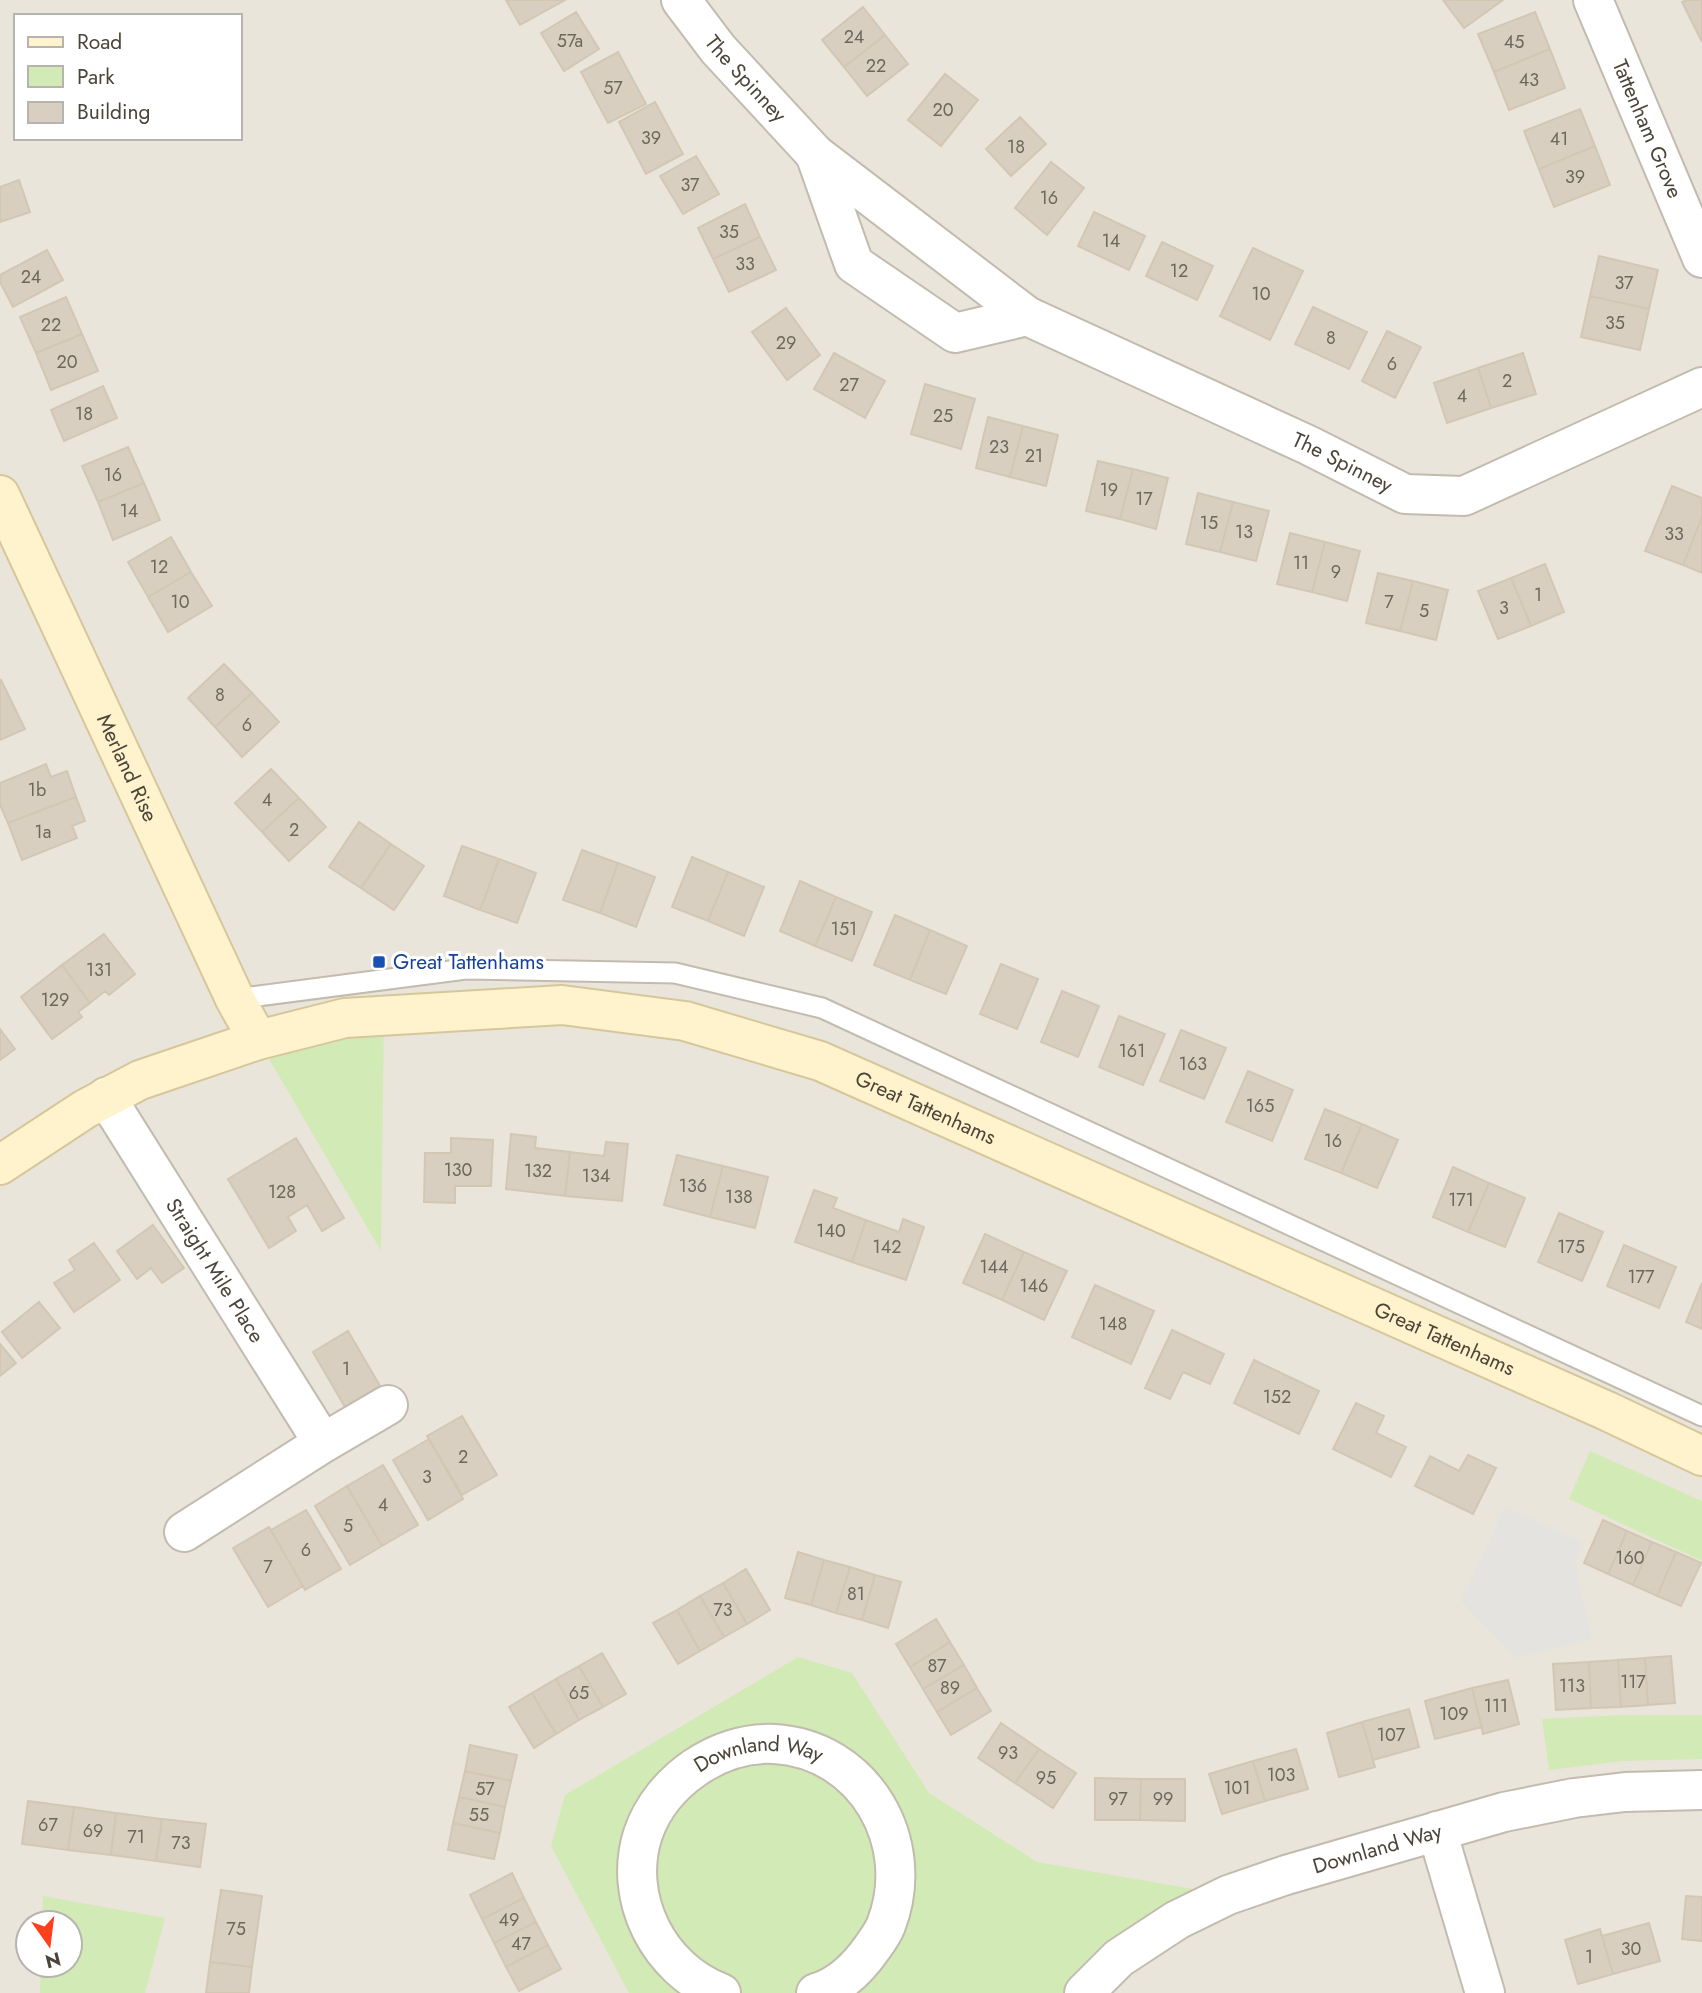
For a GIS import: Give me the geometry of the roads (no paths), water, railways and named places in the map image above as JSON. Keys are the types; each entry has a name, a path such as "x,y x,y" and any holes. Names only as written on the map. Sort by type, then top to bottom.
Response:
{"main road":[{"name":"Merland Rise","path":"0,495 235,999 258,1040"},
{"name":"Great Tattenhams","path":"0,1165 85,1109 140,1080 258,1040 345,1018 562,1006 685,1021 820,1061 1607,1411 1702,1456"}],"street":[{"name":"The Spinney","path":"681,0 718,49 815,154 1027,316 1308,445 1405,495 1464,496 1702,387"},
{"name":"Tattenham Grove","path":"1593,0 1702,258"},
{"name":"The Spinney","path":"815,154 854,264 955,333 1027,316"},
{"name":"Straight Mile Place","path":"106,1097 323,1443"},
{"path":"184,1532 388,1405"},
{"name":"Downland Way","path":"721,1993 702,1986 668,1958 645,1920 637,1877 643,1833 664,1794 699,1763 733,1748 774,1744 815,1753 851,1774 878,1806 894,1845 897,1887 886,1927 863,1962 830,1991"},
{"name":"Downland Way","path":"1084,1993 1119,1958 1177,1920 1227,1895 1504,1812 1574,1798 1625,1792 1702,1790"},
{"path":"1437,1831 1485,1993"}],"lane":[{"path":"235,999 466,969 675,973 822,1008 1702,1416"}],"place":[{"name":"Great Tattenhams","path":"379,962"}]}
